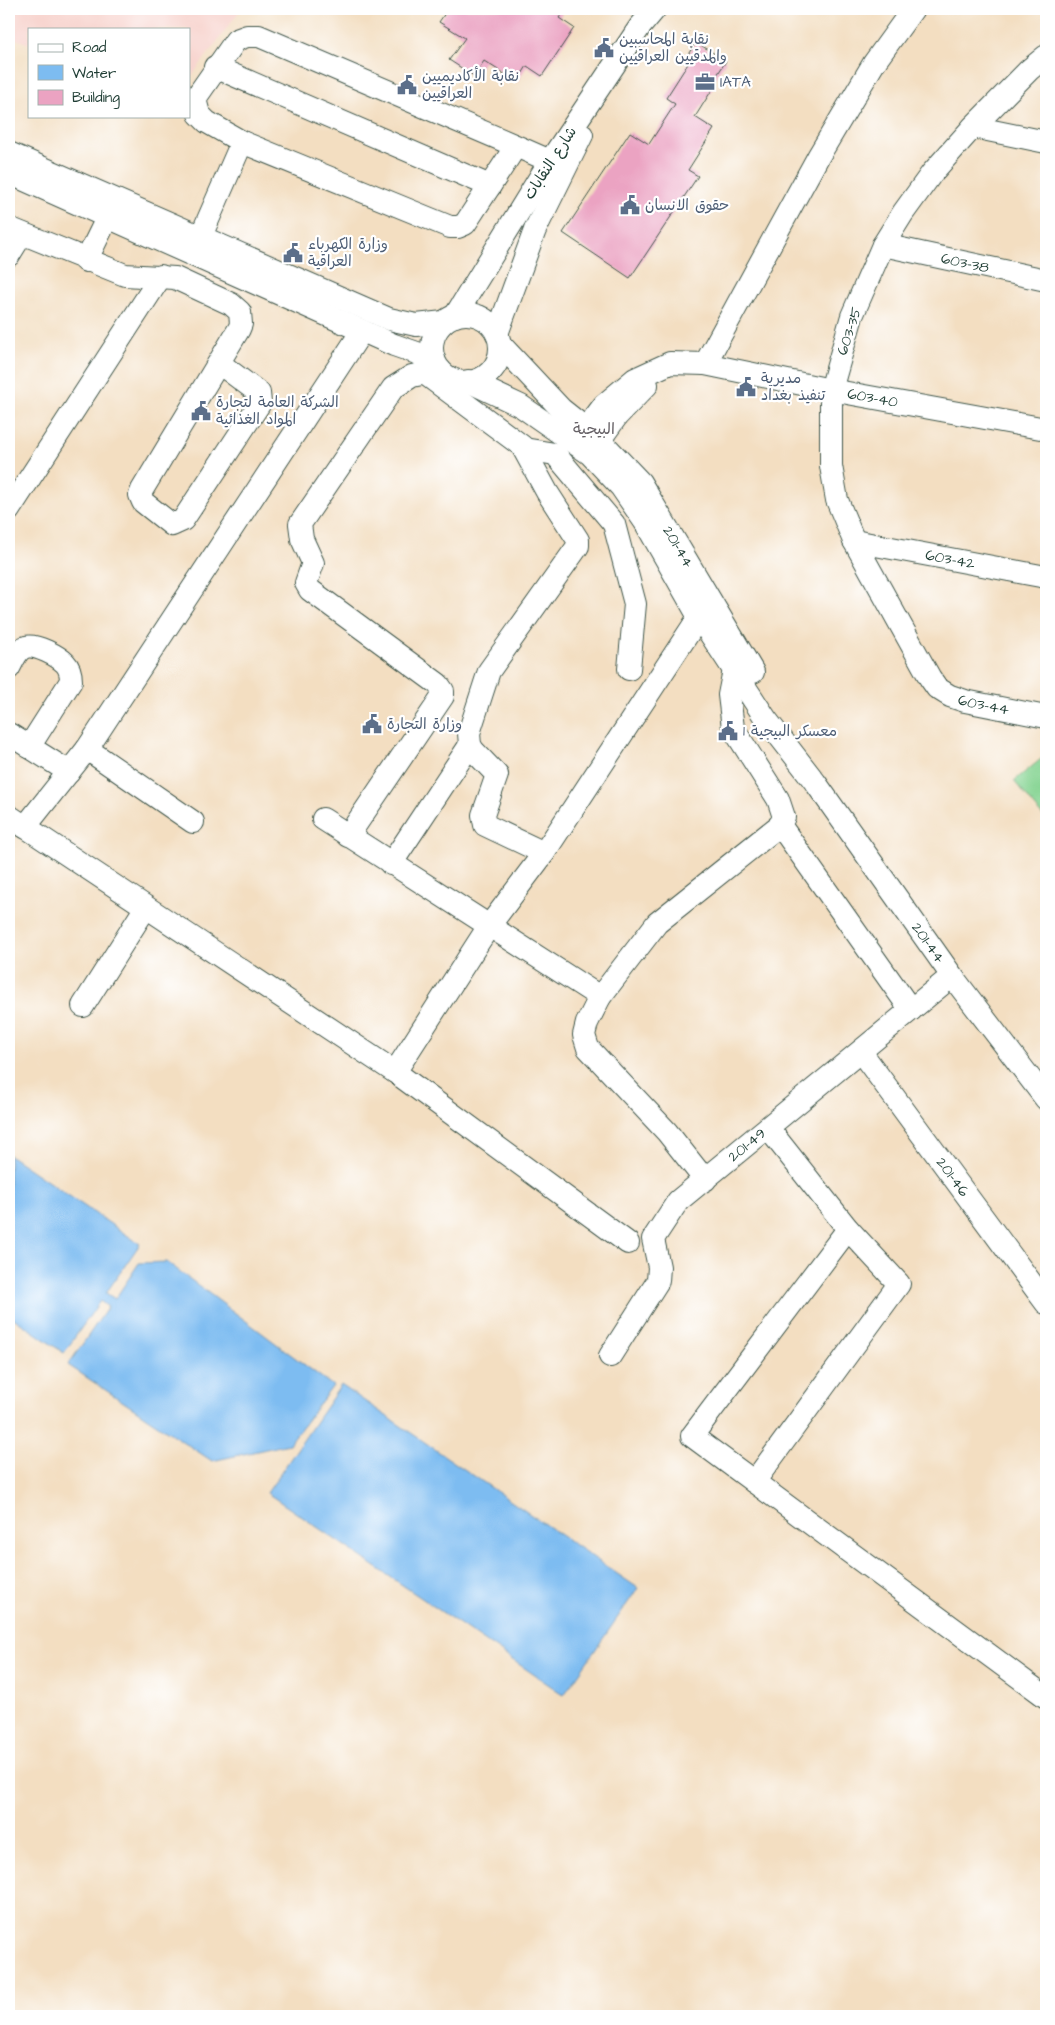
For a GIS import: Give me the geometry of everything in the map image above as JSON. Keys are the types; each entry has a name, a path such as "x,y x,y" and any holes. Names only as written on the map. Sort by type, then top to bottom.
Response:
{"street":[{"path":"706,364 818,157 874,62 913,9"},
{"name":"شارع النقابات","path":"450,319 550,161 640,28 654,11"},
{"name":"شارع النقابات","path":"498,339 535,230 580,140 638,47 654,11"},
{"path":"516,146 465,224 458,227 450,227 242,142 207,122 199,114 196,96 236,40 247,36 258,36 516,146 550,161"},
{"name":"603-35","path":"930,678 854,541 837,500 833,481 831,390 852,316 883,245 903,212 932,173 973,127 1029,70 1046,56"},
{"path":"215,67 490,186"},
{"path":"973,127 1046,142"},
{"path":"201,236 242,142"},
{"path":"9,153 112,210 394,345 453,379 468,382 481,378 492,370 498,358 498,339 483,318 469,314 416,325 390,319 201,236 112,210 9,173"},
{"path":"86,261 112,210"},
{"path":"9,254 15,231 125,276 161,276 181,280 231,304 240,312 241,324 140,495 143,502 172,526 183,520 260,403 259,393 218,363"},
{"name":"603-38","path":"883,245 1046,280"},
{"path":"11,501 161,276"},
{"path":"450,319 439,327 433,339 432,367 524,449 578,543 489,671 469,733 470,745 497,775 484,815 485,825 544,853"},
{"path":"362,331 87,749 68,772 17,821 395,1072 628,1243"},
{"name":"201-44","path":"498,339 587,441 621,487 645,522 699,617 766,719 816,782 952,976 1046,1099"},
{"name":"603-40","path":"587,441 604,405 635,380 670,364 706,364 831,390 1046,429"},
{"path":"348,836 443,696 443,690 438,684 310,590 306,583 313,563 299,528 386,397 402,381 432,367"},
{"name":"201-44","path":"468,382 521,406 587,441 640,482 797,746 816,782"},
{"path":"524,449 555,454 614,524 635,604 628,669"},
{"name":"603-42","path":"854,541 1046,577"},
{"path":"395,1072 489,926 544,853 699,617"},
{"path":"9,668 18,652 26,647 38,647 65,663 71,674 71,681 29,748"},
{"path":"704,1180 666,1132 588,1048 584,1036 587,1023 600,997 657,923 780,825 784,816 778,800 733,728 729,695 734,670"},
{"name":"603-44","path":"930,678 937,688 950,696 1046,717"},
{"path":"9,734 68,772"},
{"path":"392,864 470,745"},
{"path":"87,749 193,822"},
{"path":"323,819 600,997"},
{"path":"780,825 911,1010"},
{"path":"83,1006 146,907"},
{"name":"201-49","path":"610,1356 658,1280 659,1267 653,1239 678,1201 952,976"},
{"name":"201-46","path":"861,1052 1046,1303"},
{"path":"754,1482 899,1284 848,1229 768,1128"},
{"path":"848,1229 692,1436 1046,1697"}],"shaded area":[{"path":"9,9 241,9 190,79 190,28 28,28 28,44 9,36"}],"green space":[{"path":"1046,755 1046,820 1014,781"}],"water":[{"path":"9,1155 140,1244 106,1293 115,1299 139,1263 167,1262 333,1386 289,1444 212,1461 68,1365 108,1307 100,1301 64,1353 9,1315"},
{"path":"341,1385 638,1588 564,1695 267,1493"}],"building":[{"path":"448,9 565,9 559,18 574,28 542,76 527,66 517,82 484,61 474,76 449,60 465,38 439,22"},
{"name":"حقوق الانسان","path":"696,42 726,61 712,83 715,85 695,117 714,129 688,170 698,176 630,278 563,233 630,132 649,144 675,104 666,98 691,59 687,56"}],"place":[{"name":"نقابة المحاسبين والمدقيين العراقيين","path":"604,48"},
{"name":"IATA","path":"705,82"},
{"name":"نقابة الأكاديميين العراقيين","path":"407,85"},
{"name":"حقوق الانسان","path":"630,205"},
{"name":"وزارة الكهرباء العراقية","path":"293,253"},
{"name":"مديرية تنفيذ بغداد","path":"746,387"},
{"name":"الشركة العامة لتجارة المواد الغذائية","path":"201,411"},
{"name":"وزارة التجارة","path":"372,724"},
{"name":"معسكر البيجية 1","path":"728,731"}],"district":[{"name":"البيجية","path":"594,428"}]}
